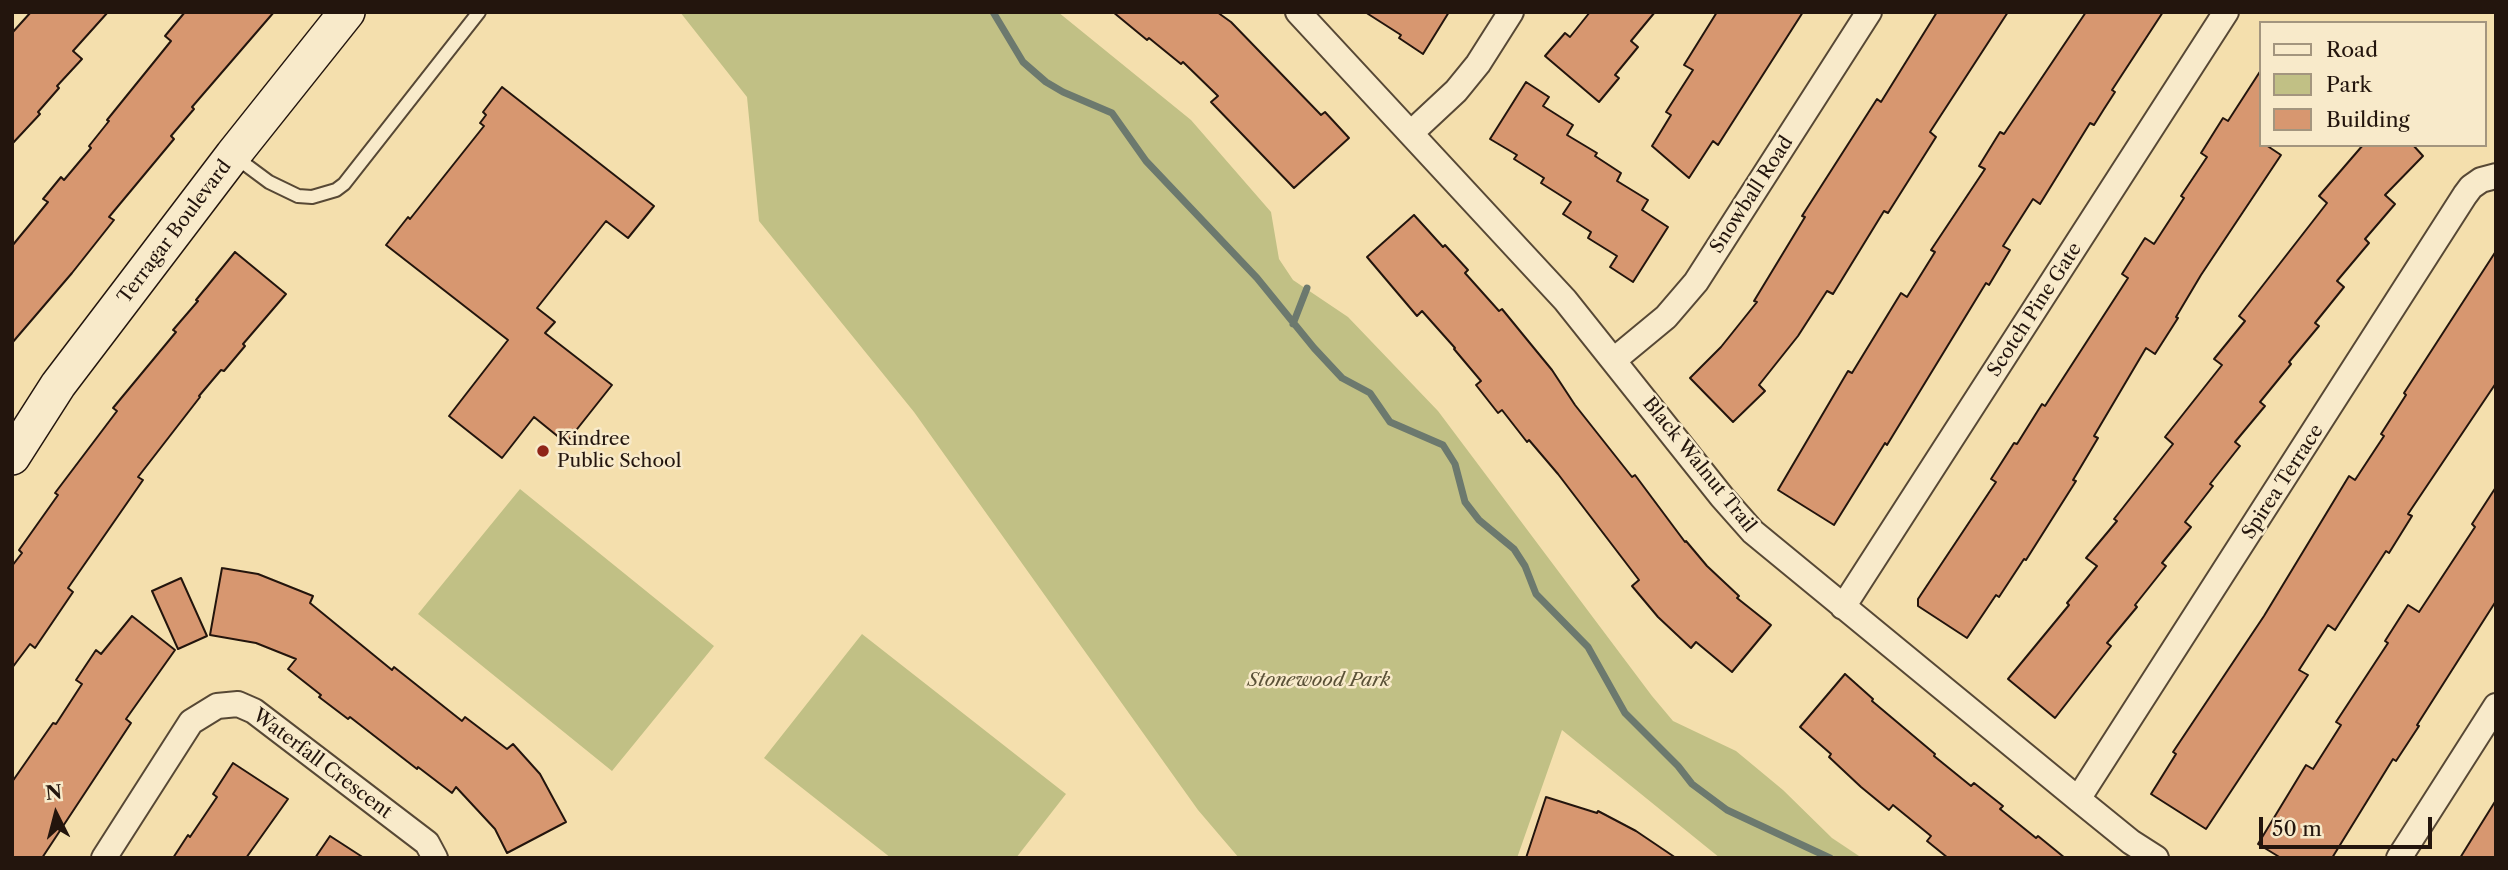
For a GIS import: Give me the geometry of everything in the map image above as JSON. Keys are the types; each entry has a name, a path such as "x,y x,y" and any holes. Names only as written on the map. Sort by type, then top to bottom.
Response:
{"street":[{"name":"Terragar Boulevard","path":"12,457 58,385 233,155 347,12"},
{"name":"Black Walnut Trail","path":"1298,12 1565,300 1753,532 2131,842 2156,858"},
{"path":"1411,133 1465,80 1511,12"},
{"name":"Snowball Road","path":"1614,360 1683,300 1869,12"},
{"name":"Scotch Pine Gate","path":"1843,607 2226,12"},
{"name":"Spirea Terrace","path":"2078,799 2465,195 2481,180 2496,176"},
{"name":"Waterfall Crescent","path":"104,858 191,722 217,706 237,704 254,712 427,843 435,858"},
{"path":"2399,858 2496,706"}],"lane":[{"path":"233,155 269,182 298,196 312,197 336,190 344,184 479,12"}],"green space":[{"name":"Stonewood Park","path":"680,12 1058,12 1191,120 1271,212 1279,259 1293,280 1348,317 1438,411 1673,721 1736,751 1783,790 1832,838 1862,858 1720,858 1562,730 1517,858 1239,858 1198,810 914,412 759,221 747,97"},
{"path":"520,489 714,646 612,771 418,614"},
{"path":"862,634 1066,794 1016,858 891,858 764,758"}],"building":[{"path":"31,12 108,12 73,51 82,59 57,86 59,88 38,112 40,114 12,144 12,33"},
{"path":"185,12 274,12 192,107 194,109 171,136 174,139 109,217 114,220 12,343 12,246 48,202 43,199 61,177 64,180 91,148 89,146 109,121 107,120 171,41 165,36"},
{"path":"1113,12 1217,12 1231,22 1321,115 1325,112 1349,138 1294,188 1211,102 1218,96 1183,62 1181,64 1149,38 1147,40"},
{"path":"1365,12 1449,12 1423,54 1399,38 1401,35"},
{"path":"1590,12 1655,12 1631,41 1638,47 1615,75 1619,78 1599,102 1545,56 1565,33 1570,37"},
{"path":"1717,12 1803,12 1718,145 1713,141 1689,178 1652,146 1671,115 1666,112 1693,70 1684,65"},
{"path":"1937,12 2008,12 1930,132 1936,137 1888,213 1884,211 1833,294 1827,291 1798,336 1759,385 1765,391 1733,422 1690,378 1721,347 1757,302 1754,301 1805,217 1802,216 1877,99 1881,102"},
{"path":"2086,12 2163,12 2112,90 2115,92 2094,125 2090,123 2040,204 2033,199 2003,246 2010,250 1989,285 1986,283 1887,445 1885,443 1834,525 1778,490 1848,371 1852,373 1901,293 1907,297 1935,252 1931,250 1985,169 1979,166 2000,132 2004,134"},
{"path":"2260,72 2260,147 2269,147 2281,155 2201,275 2155,354 2146,348 2094,436 2098,438 2073,480 2076,481 2026,560 2024,559 1999,597 1996,595 1967,638 1918,606 1918,599 1996,482 1991,479 2014,443 2017,444 2042,404 2045,406 2128,278 2122,274 2145,238 2154,244 2207,157 2201,153 2223,118 2228,121"},
{"path":"1526,82 1549,97 1543,106 1573,125 1567,135 1597,153 1595,156 1621,173 1617,181 1648,200 1642,210 1668,227 1633,282 1610,267 1617,256 1588,238 1591,232 1563,214 1571,202 1541,183 1544,178 1514,159 1517,155 1490,139"},
{"path":"502,87 654,206 628,238 606,221 537,308 555,322 545,333 612,385 566,443 534,417 502,458 449,416 508,340 386,245 484,126 480,123 486,115 483,112"},
{"path":"2361,147 2415,147 2423,156 2385,195 2395,204 2365,239 2369,243 2337,281 2344,287 2315,323 2319,326 2260,402 2265,406 2235,442 2240,446 2185,522 2191,527 2162,563 2166,566 2107,643 2111,646 2055,718 2008,679 2069,605 2067,603 2097,566 2086,558 2117,521 2114,519 2173,444 2165,437 2222,365 2214,359 2245,321 2239,316 2327,203 2319,196"},
{"path":"1414,215 1468,270 1465,273 1499,311 1502,309 1685,542 1739,596 1737,598 1771,625 1732,672 1696,642 1691,648 1658,617 1632,586 1639,580 1558,474 1529,440 1527,442 1502,410 1498,413 1476,385 1481,381 1455,348 1422,311 1417,316 1367,257"},
{"path":"2496,251 2496,383 2408,514 2412,516 2389,553 2386,551 2335,630 2328,625 2299,670 2308,675 2206,829 2151,794 2176,754 2173,752 2264,616 2349,476 2355,480 2384,436 2381,434 2406,395 2404,393"},
{"path":"235,252 286,294 243,344 245,346 224,371 221,370 199,396 138,477 143,480 68,588 73,592 35,648 30,644 12,668 12,566 22,553 19,550 58,495 55,493 117,411 113,408 176,332 173,330"},
{"path":"2496,487 2496,601 2417,725 2419,726 2396,761 2393,759 2332,858 2281,858 2258,844 2306,765 2313,769 2341,725 2336,722 2388,643 2385,641 2408,605 2419,612 2475,527 2472,524"},
{"path":"222,568 258,574 313,596 310,603 392,670 394,667 462,721 465,717 507,749 513,744 540,774 566,822 507,853 495,829 456,787 452,793 319,697 321,695 288,669 296,659 256,643 210,635"},
{"path":"181,578 207,636 178,649 152,591"},
{"path":"132,616 175,650 126,719 131,723 42,858 12,858 12,782 82,684 76,680 96,650 101,654"},
{"path":"1845,674 1873,699 1872,701 1935,754 1934,756 1971,786 1974,783 2003,806 2000,809 2065,858 1948,858 1927,841 1931,836 1893,805 1889,810 1861,787 1829,757 1831,754 1800,727"},
{"path":"233,763 288,799 246,858 173,858 217,797 213,794"},
{"path":"1546,797 1597,813 1598,811 1636,831 1676,858 1526,858"},
{"path":"2496,800 2496,858 2460,858 2473,837"},
{"path":"330,836 364,858 315,858"}],"waterway":[{"path":"993,12 1023,62 1046,82 1112,113 1146,161 1257,278 1342,378 1370,393 1390,422 1443,445 1455,464 1465,502 1479,520 1514,549 1525,566 1536,594 1588,647 1625,713 1678,766 1692,784 1727,810 1830,858"},
{"path":"1293,324 1307,288"}],"place":[{"name":"Kindree Public School","path":"543,451"}]}
